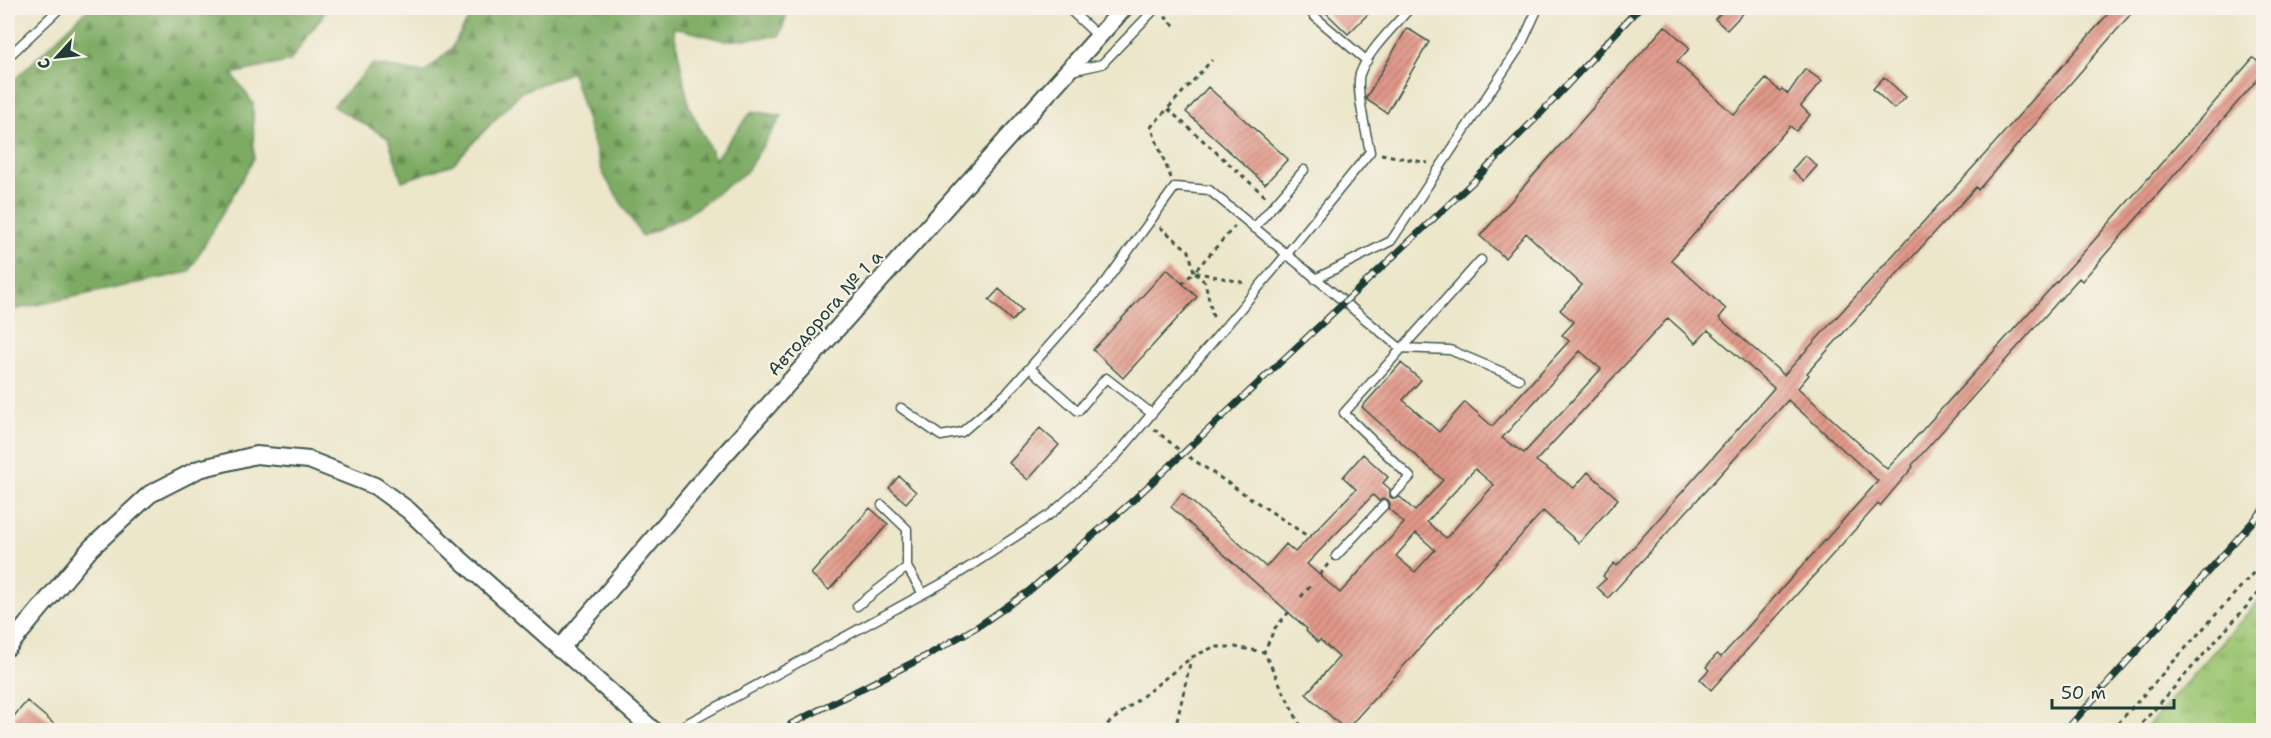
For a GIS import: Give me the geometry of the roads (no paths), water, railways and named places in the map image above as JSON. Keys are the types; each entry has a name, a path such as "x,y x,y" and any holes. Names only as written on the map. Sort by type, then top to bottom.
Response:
{"street":[{"name":"Автодорога № 1 а","path":"560,649 717,463 1124,8"},
{"path":"8,647 90,548 150,494 198,469 256,455 309,460 375,486 408,510 652,730"}],"lane":[{"path":"8,57 60,8"},
{"path":"1068,8 1098,36"},
{"path":"1065,73 1102,64 1152,12 1152,8"},
{"path":"675,730 952,578 1052,513 1116,456 1370,152 1359,76 1371,53 1410,8"},
{"path":"1315,279 1391,241 1521,45 1538,8"},
{"path":"1313,15 1367,61"},
{"path":"1254,228 1304,170"},
{"path":"901,408 941,436 962,432 1008,392 1105,283 1175,188 1209,190 1400,348 1450,350 1519,379"},
{"path":"1395,493 1410,477 1344,413 1481,260"},
{"path":"1030,368 1078,411 1106,378 1151,413"},
{"path":"882,505 908,529 907,567 923,594"},
{"path":"1336,556 1384,505"},
{"path":"857,606 907,567"}],"railway":[{"path":"791,724 928,655 980,625 1029,591 1129,504 1475,180 1639,8"},
{"path":"2066,730 2264,509"}]}
